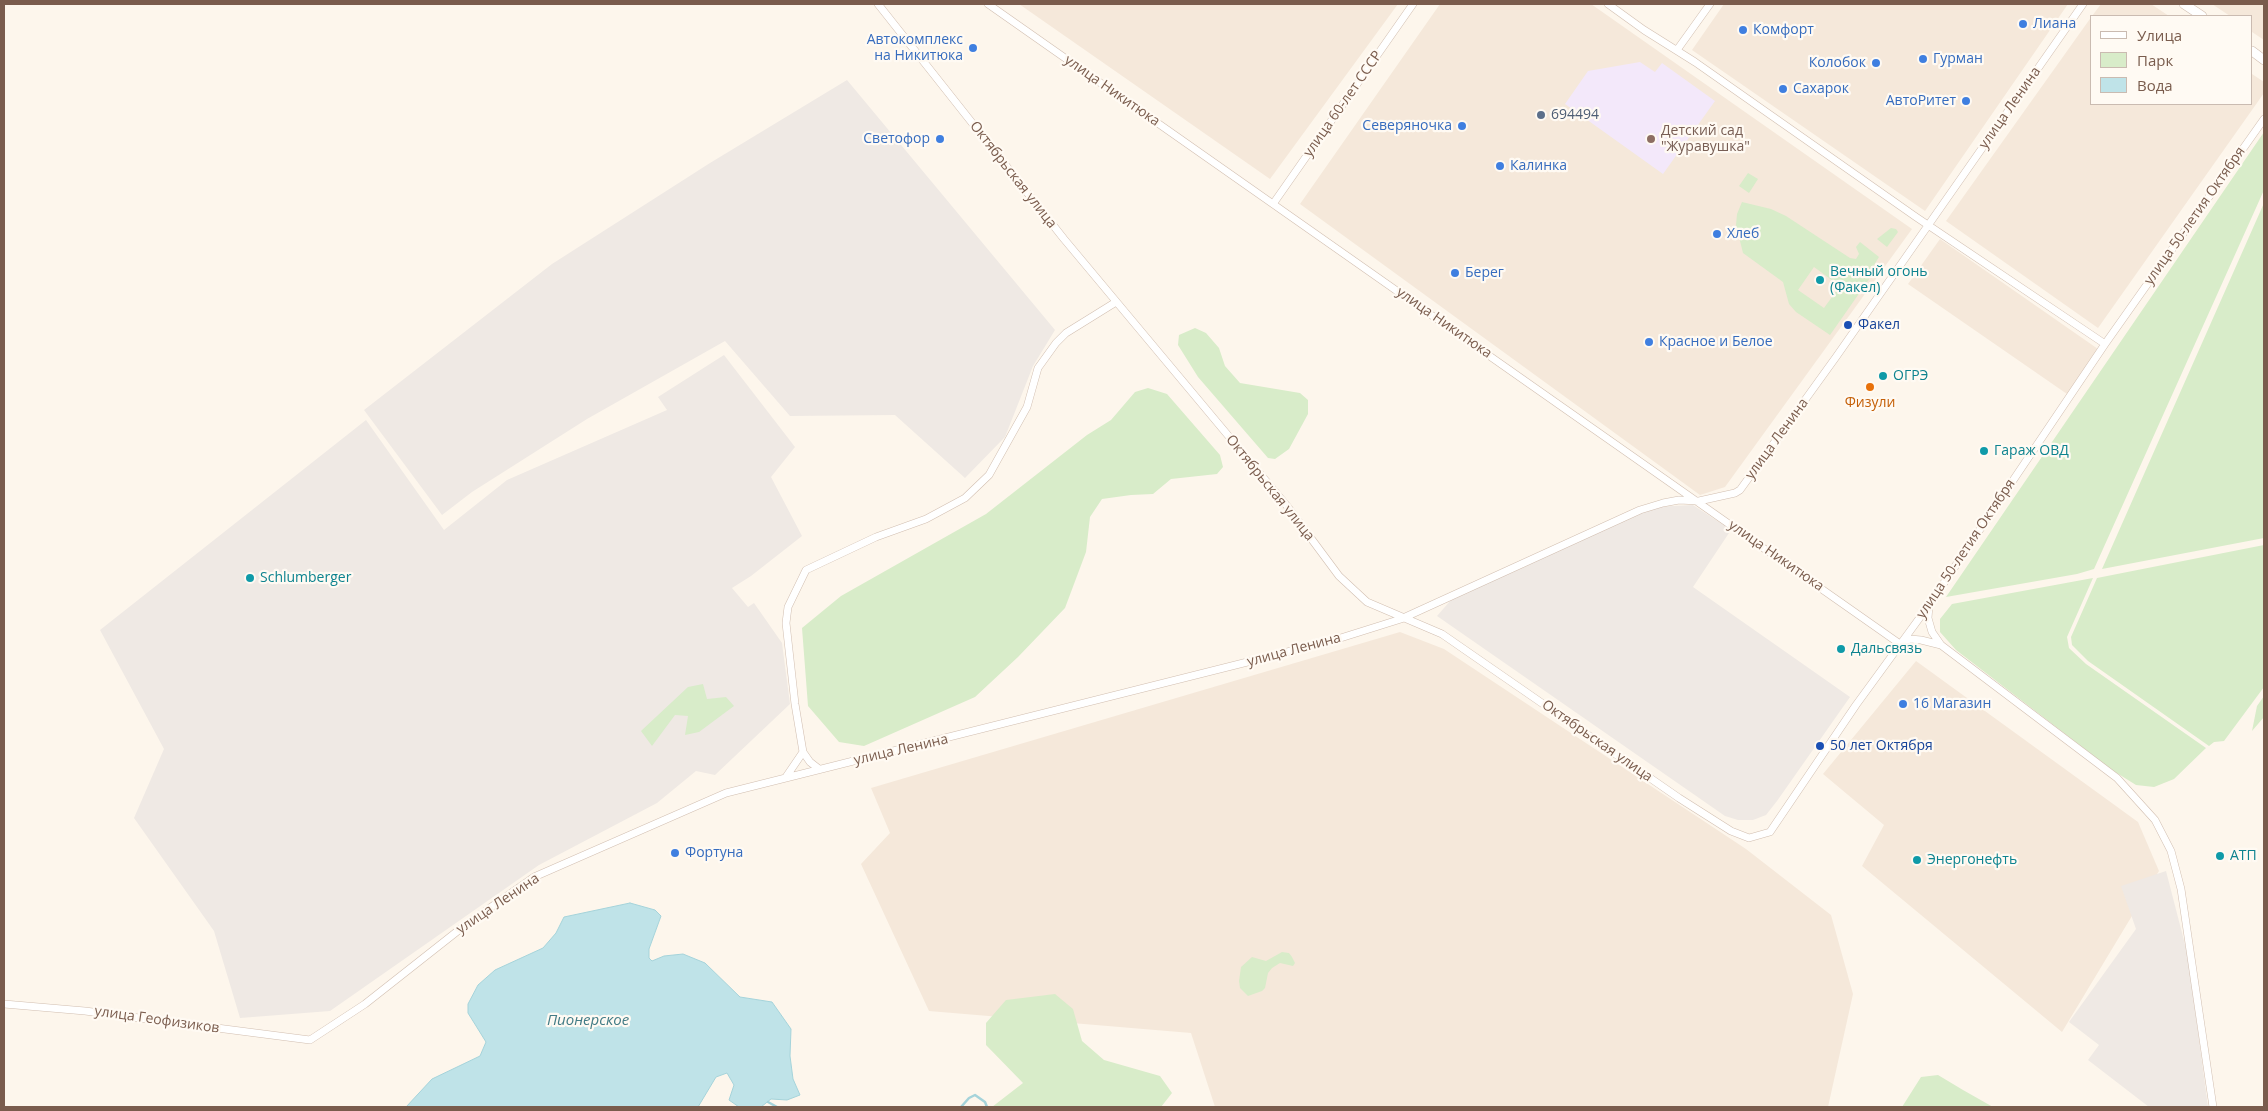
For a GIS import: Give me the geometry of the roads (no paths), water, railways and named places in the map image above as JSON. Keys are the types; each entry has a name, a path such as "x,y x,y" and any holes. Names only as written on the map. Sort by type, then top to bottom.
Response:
{"street":[{"name":"Октябрьская улица","path":"878,4 1116,302 1287,506 1339,576 1368,602 1401,618 1442,634 1678,798 1731,830 1749,838 1770,832"},
{"name":"улица Никитюка","path":"988,4 1699,501 1900,644"},
{"name":"улица 60-лет СССР","path":"1274,204 1413,4"},
{"path":"1608,4 1928,225 2105,344"},
{"path":"1677,50 1710,4"},
{"name":"улица Ленина","path":"310,1040 365,1004 464,926 534,877 726,793 960,736 1322,643 1401,618 1640,510 1679,500 1699,501 1740,490 2084,4"},
{"path":"2184,4 2200,15"},
{"path":"2253,52 2264,60"},
{"name":"улица 50-летия Октября","path":"1770,832 1929,605 2105,344 2264,119"},
{"path":"820,769 810,762 803,752 795,704 786,623 788,607 806,570 876,537 926,519 965,498 990,475 1027,407 1038,368 1056,343 1066,333 1116,302"},
{"path":"1929,605 1928,618 1932,632 1941,645"},
{"path":"1900,644 1916,639 1927,640 1941,645 2117,778 2155,820 2171,851 2181,889 2213,1107"},
{"path":"786,777 803,752"},
{"name":"улица Геофизиков","path":"4,1004 85,1011 310,1040"}],"water":[{"name":"Пионерское","path":"630,903 655,910 661,916 649,949 649,958 652,961 664,956 683,954 705,963 740,997 772,1002 791,1029 790,1056 793,1079 800,1095 787,1100 771,1099 761,1107 739,1107 729,1100 734,1085 727,1073 716,1077 698,1107 406,1107 432,1079 480,1056 486,1042 468,1013 468,1004 478,985 495,970 543,948 556,933 564,917"}],"waterway":[{"path":"961,1107 969,1098 975,1095 985,1102 987,1107"},
{"path":"768,1102 777,1107"}],"place":[{"name":"Лиана","path":"2023,24"},
{"name":"Комфорт","path":"1743,30"},
{"name":"Автокомплекс на Никитюка","path":"973,48"},
{"name":"Гурман","path":"1923,59"},
{"name":"Колобок","path":"1876,63"},
{"name":"Сахарок","path":"1783,89"},
{"name":"АвтоРитет","path":"1966,101"},
{"name":"694494","path":"1541,115"},
{"name":"Северяночка","path":"1462,126"},
{"name":"Светофор","path":"940,139"},
{"name":"Детский сад \"Журавушка\"","path":"1651,139"},
{"name":"Калинка","path":"1500,166"},
{"name":"Хлеб","path":"1717,234"},
{"name":"Берег","path":"1455,273"},
{"name":"Вечный огонь (Факел)","path":"1820,280"},
{"name":"Факел","path":"1848,325"},
{"name":"Красное и Белое","path":"1649,342"},
{"name":"ОГРЭ","path":"1883,376"},
{"name":"Физули","path":"1870,387"},
{"name":"Гараж ОВД","path":"1984,451"},
{"name":"Schlumberger","path":"250,578"},
{"name":"Дальсвязь","path":"1841,649"},
{"name":"16 Магазин","path":"1903,704"},
{"name":"50 лет Октября","path":"1820,746"},
{"name":"Фортуна","path":"675,853"},
{"name":"АТП","path":"2220,856"},
{"name":"Энергонефть","path":"1917,860"}]}
